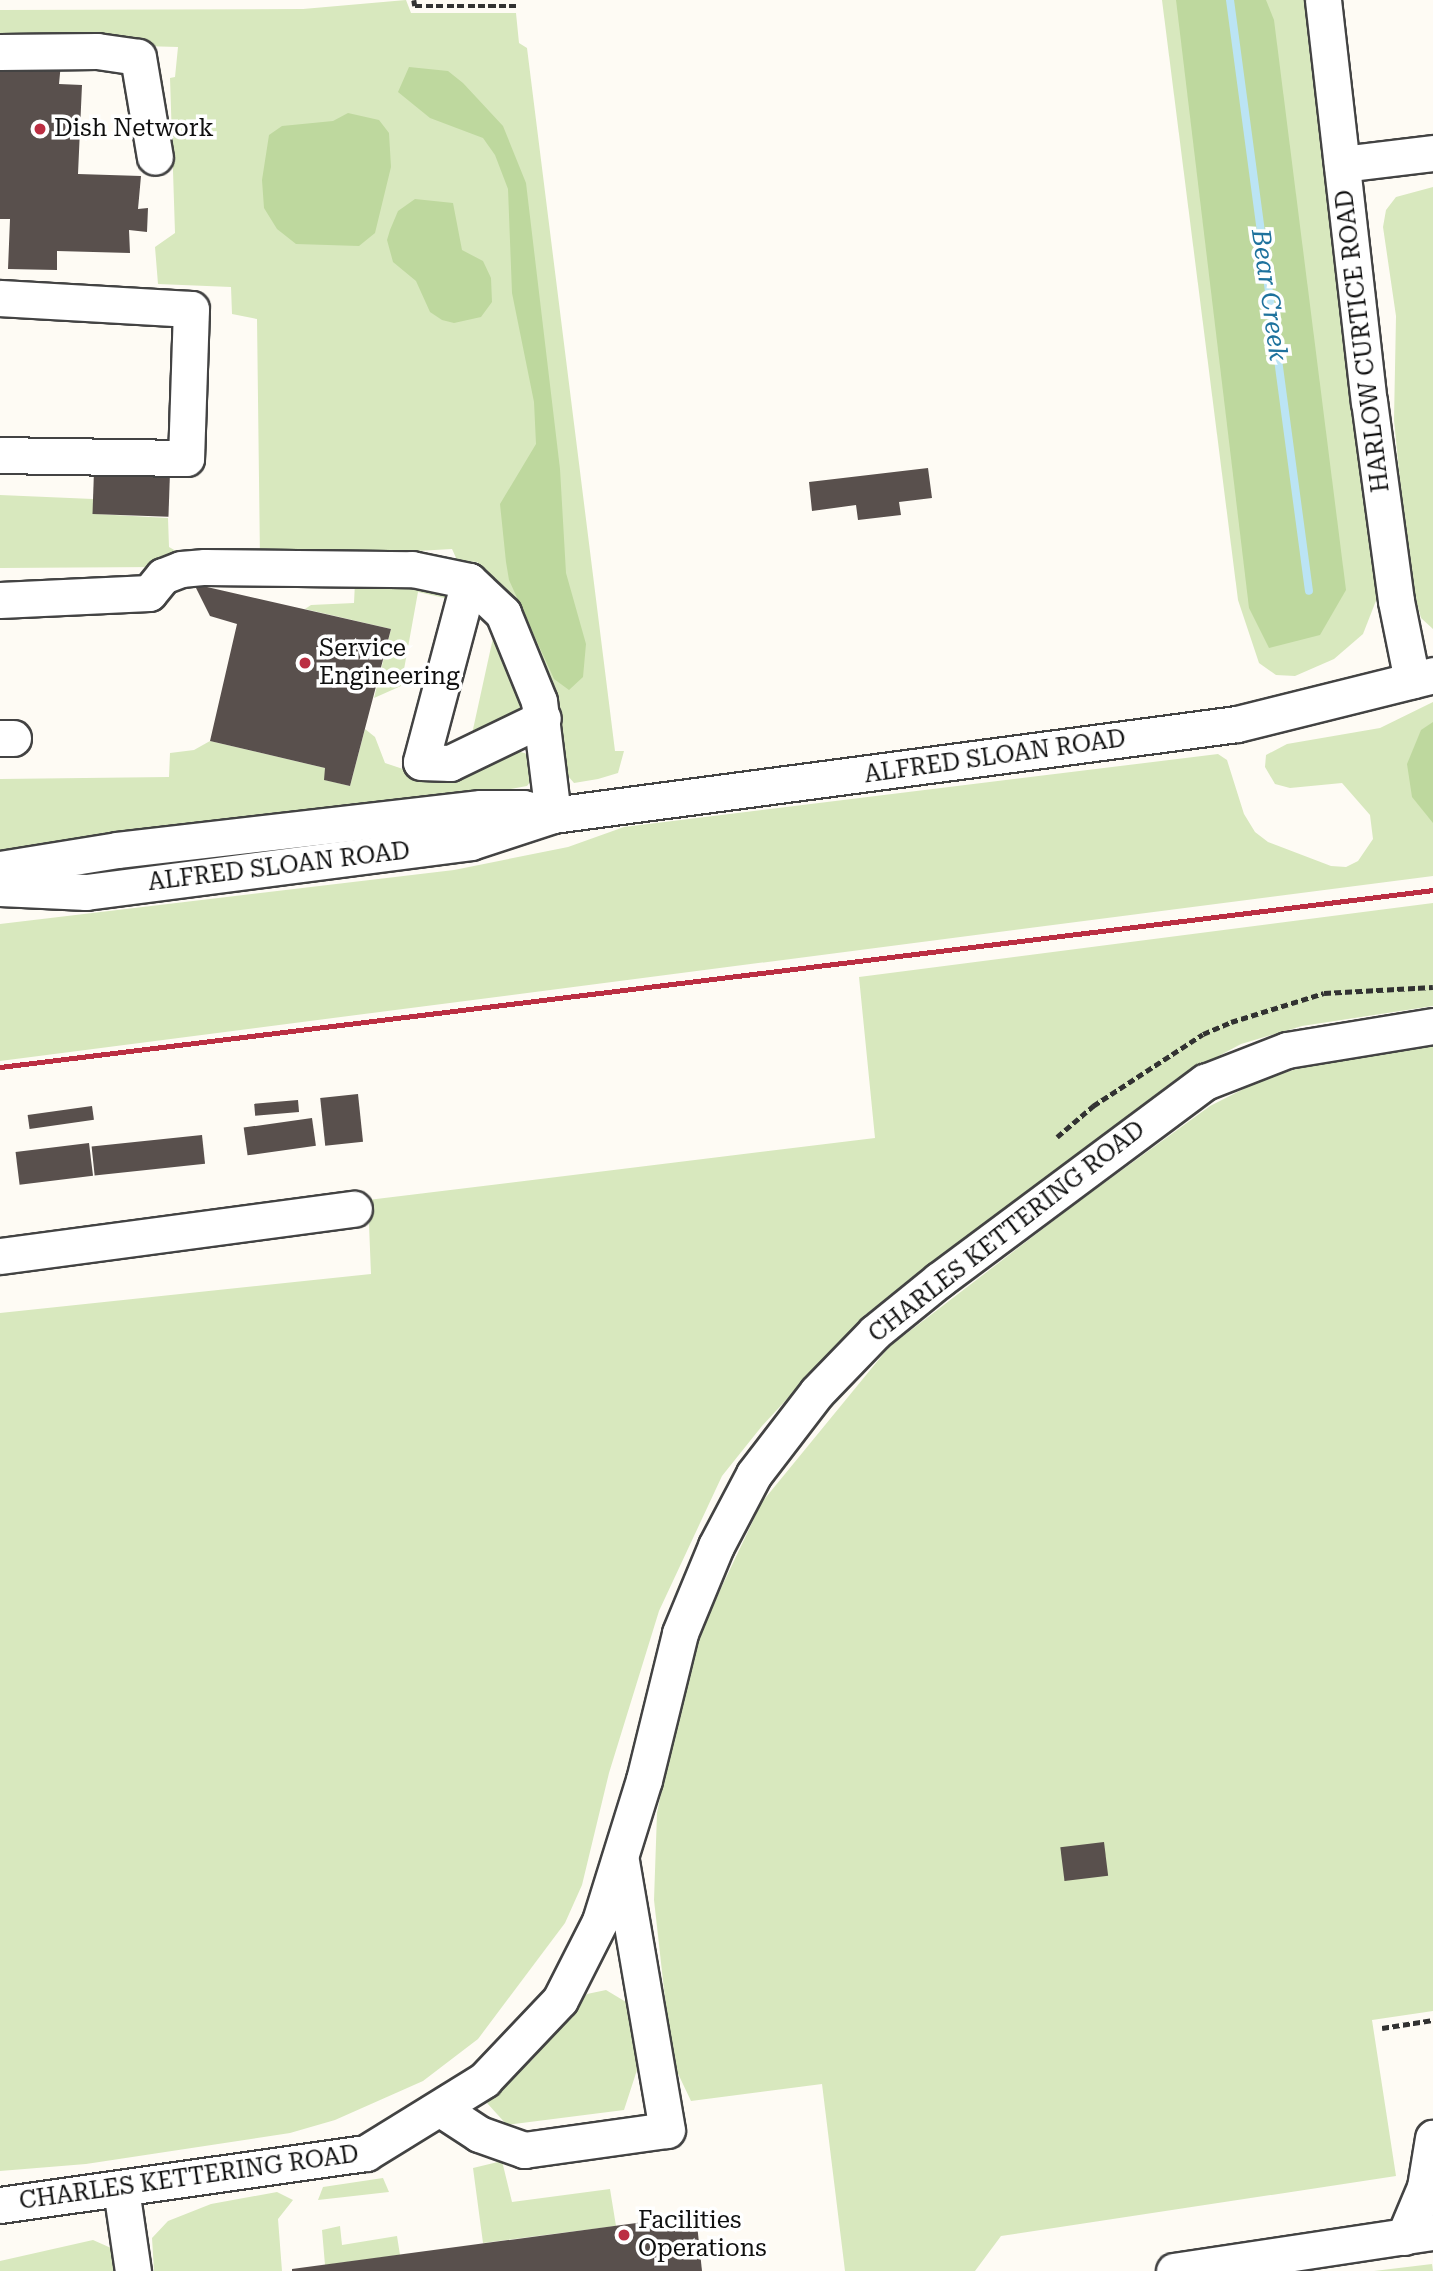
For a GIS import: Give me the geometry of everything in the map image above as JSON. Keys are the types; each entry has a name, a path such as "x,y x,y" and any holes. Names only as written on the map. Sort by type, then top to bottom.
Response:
{"lane":[{"name":"HARLOW CURTICE ROAD","path":"1323,0 1376,454 1422,678"},
{"path":"0,52 97,51 138,57 155,157"},
{"path":"1342,163 1433,153"},
{"path":"0,298 191,309 186,458 0,455"},
{"path":"0,600 149,593 163,576 205,567 412,569 468,581 503,613 543,718 553,815"},
{"path":"468,581 421,762 450,763 543,718"},
{"name":"ALFRED SLOAN ROAD","path":"0,888 86,892 471,842 553,815 1237,724 1422,678"},
{"name":"ALFRED SLOAN ROAD","path":"0,869 117,850 481,808 523,808 553,815"},
{"name":"CHARLES KETTERING ROAD","path":"0,2205 366,2153 484,2080 561,2000 600,1921 644,1780 680,1633 716,1546 754,1474 817,1392 875,1332 1205,1082 1287,1050 1433,1026"},
{"path":"0,1256 354,1209"},
{"path":"441,2109 479,2134 524,2150 667,2130 620,1852"},
{"path":"1174,2271 1419,2234 1433,2138"},
{"path":"121,2189 133,2271"}],"path":[{"path":"414,0 415,6 520,6"},
{"path":"1382,2028 1433,2020"}],"green space":[{"path":"406,0 411,13 516,13 519,43 527,48 615,751 624,751 618,773 598,779 574,783 568,776 559,732 505,588 477,562 457,560 452,549 260,560 257,319 232,314 231,287 158,284 155,247 175,233 170,78 175,77 178,47 0,42 0,10 303,9"},
{"path":"1162,0 1309,0 1379,593 1363,634 1334,659 1295,676 1276,675 1259,663 1238,600"},
{"path":"1176,0 1266,0 1274,20 1346,590 1320,635 1269,648 1249,608"},
{"path":"409,67 448,71 463,83 503,126 526,183 560,469 566,573 586,644 583,677 569,690 554,679 509,580 506,562 500,504 536,444 534,402 512,293 508,189 495,155 483,138 430,118 398,92"},
{"path":"348,113 379,120 389,133 391,167 375,233 359,246 296,244 277,229 264,208 262,180 269,135 282,126 333,121"},
{"path":"1433,187 1433,629 1421,618 1409,573 1394,420 1396,316 1383,227 1386,210 1396,197"},
{"path":"415,199 453,203 462,250 483,261 491,278 492,302 481,317 454,323 442,320 430,312 416,281 393,262 387,240 390,230 398,211"},
{"path":"0,495 93,499 96,514 168,518 169,547 176,551 176,561 157,567 0,568"},
{"path":"419,581 450,594 449,599 418,592 401,686 374,698 391,629 305,609 311,605 354,603 355,582"},
{"path":"493,638 499,639 522,702 518,716 470,743"},
{"path":"1433,702 1433,876 0,1061 0,924 454,870 568,847 624,827 1218,754 1227,760 1244,814 1255,832 1268,842 1331,866 1346,867 1358,861 1373,839 1370,815 1342,783 1290,788 1275,784 1265,767 1266,755 1287,744 1380,728"},
{"path":"1433,722 1433,823 1412,797 1407,764 1421,730"},
{"path":"365,729 375,737 385,763 424,776 461,774 517,751 528,754 535,776 527,786 378,813 0,855 0,779 169,777 170,753 194,750 210,741 325,768 325,780 350,786"},
{"path":"1433,903 1433,1006 1302,1026 1241,1044 1176,1079 865,1315 762,1426 722,1476 659,1611 609,1773 582,1885 565,1923 478,2039 423,2081 335,2120 290,2133 86,2164 0,2171 0,1313 371,1274 368,1200 875,1138 859,977"},
{"path":"1433,1040 1433,2011 1372,2020 1396,2176 1001,2236 975,2271 845,2271 822,2084 691,2101 672,2061 654,1900 657,1813 688,1660 762,1502 889,1347 1074,1205 1210,1106 1263,1079 1330,1059"},
{"path":"606,1990 626,2002 636,2044 637,2070 624,2110 507,2125 487,2103 533,2059 587,1994"},
{"path":"502,2161 512,2202 610,2189 616,2226 483,2243 473,2168"},
{"path":"383,2178 389,2192 318,2200 323,2187"},
{"path":"277,2192 293,2200 278,2219 282,2271 154,2271 152,2238 168,2221 211,2204"},
{"path":"340,2226 342,2245 397,2236 400,2255 325,2265 322,2230"},
{"path":"93,2240 111,2248 117,2271 0,2271 0,2261"},
{"path":"1432,2264 1433,2271 1374,2271"}],"building":[{"name":"Dish Network","path":"0,63 61,63 59,84 82,85 78,174 141,176 138,209 148,208 147,232 129,230 130,253 57,251 57,270 8,269 10,219 0,219"},
{"path":"928,468 932,498 899,502 901,515 858,520 856,505 812,511 809,482"},
{"path":"94,471 170,474 168,517 92,514"},
{"name":"Service Engineering","path":"194,584 391,629 350,786 324,780 325,768 210,741 237,624 210,616"},
{"path":"358,1094 363,1142 325,1146 320,1098"},
{"path":"298,1100 299,1112 255,1116 254,1104"},
{"path":"92,1106 94,1120 30,1129 28,1115"},
{"path":"312,1118 316,1146 248,1155 244,1128"},
{"path":"202,1135 205,1164 95,1175 92,1147"},
{"path":"89,1143 93,1176 20,1185 16,1152"},
{"path":"1104,1842 1108,1876 1064,1881 1060,1847"},
{"name":"Facilities Operations","path":"696,2215 702,2271 292,2271 292,2269"}],"waterway":[{"name":"Bear Creek","path":"1230,0 1309,591"}],"railway":[{"path":"0,1067 1433,890"}],"place":[{"name":"Dish Network","path":"40,129"},
{"name":"Service Engineering","path":"305,663"},
{"name":"Facilities Operations","path":"624,2235"}]}
